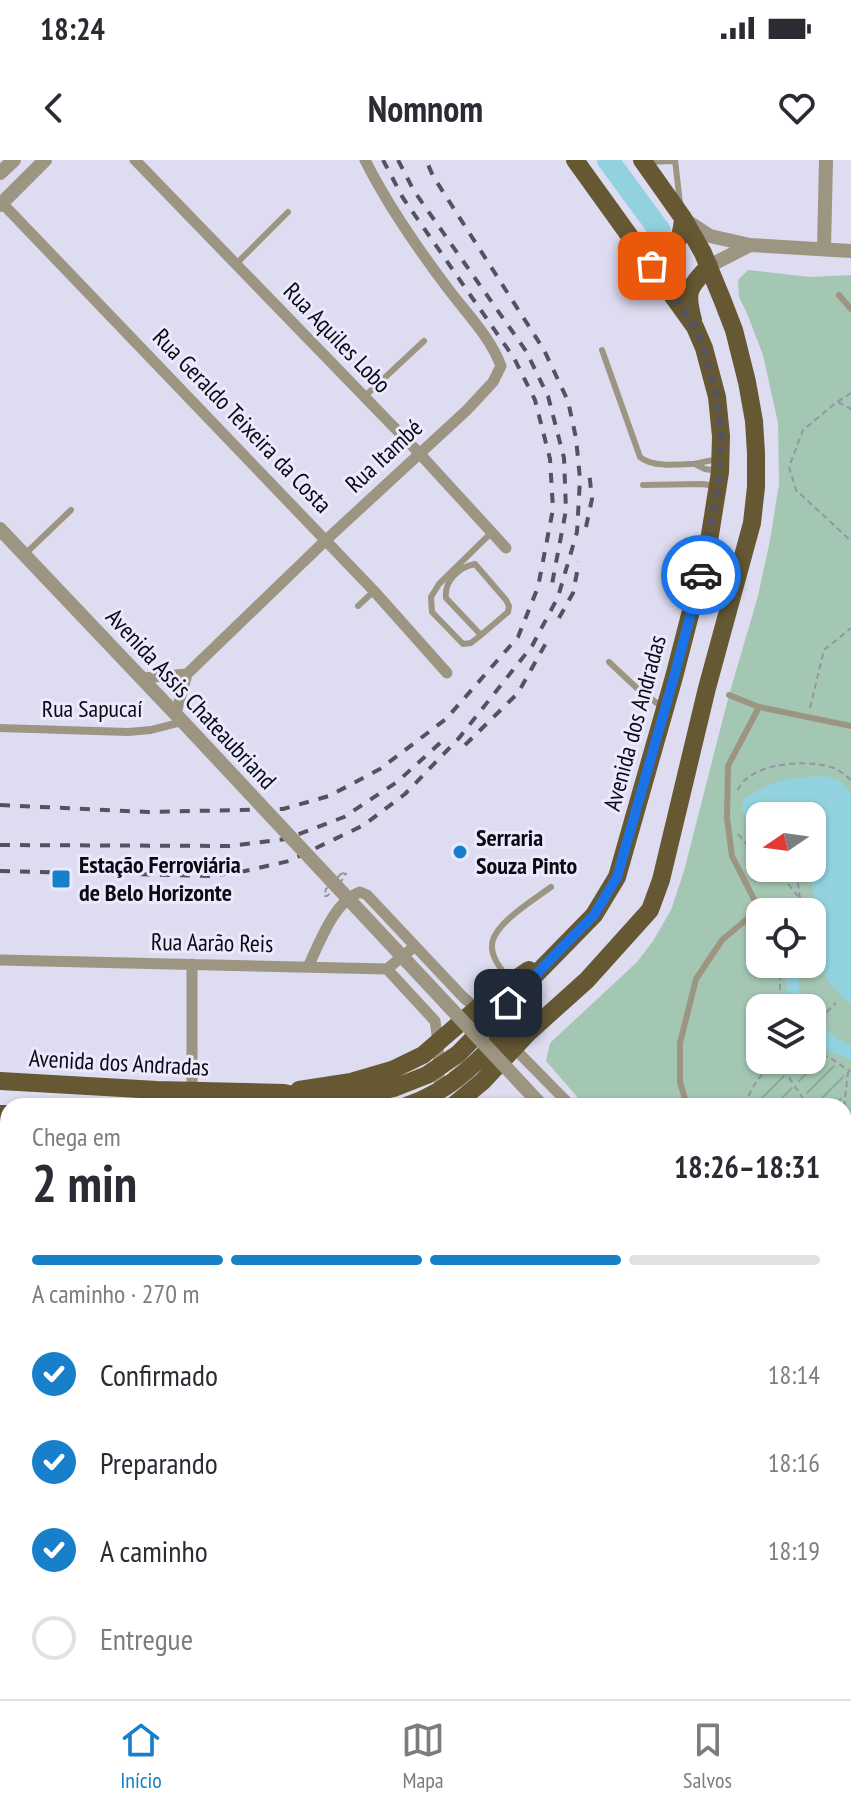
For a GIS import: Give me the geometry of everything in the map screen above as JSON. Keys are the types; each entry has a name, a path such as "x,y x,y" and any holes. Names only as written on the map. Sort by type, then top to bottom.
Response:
{"main road":[{"name":"Avenida dos Andradas","path":"336,1098 394,1088 427,1075 458,1054 486,1018 594,915 617,877 709,541 720,473 717,397 704,348 695,327 575,160"},
{"path":"440,1098 467,1071 587,980 650,910 661,880 707,688 752,523 756,453 752,408 734,330 709,266 682,217 642,161"},
{"path":"641,251 657,254 671,250 682,236 682,217"},
{"path":"695,327 688,301 690,290 709,266"},
{"name":"Avenida dos Andradas","path":"0,1081 192,1098 284,1093 351,1082 392,1070 423,1055 438,1041 486,1018 495,993 567,943"},
{"path":"486,1018 508,1018 516,1035"},
{"path":"464,1098 516,1035"},
{"name":"Avenida dos Andradas","path":"284,1093 314,1098"}],"street":[{"path":"0,173 14,160"},
{"path":"1,204 45,160"},
{"name":"Rua Aquiles Lobo","path":"135,160 419,453 506,548"},
{"name":"Rua Itambé","path":"187,674 485,391 501,366 489,342 395,213 365,160"},
{"path":"824,249 826,160"},
{"name":"Rua Geraldo Teixeira da Costa","path":"1,204 326,540 447,673"},
{"path":"682,217 710,236 750,245 851,251"},
{"path":"709,266 750,245"},
{"name":"Avenida Assis Chateaubriand","path":"0,529 535,1098"},
{"path":"143,678 187,674 181,719"},
{"name":"Rua Sapucaí","path":"0,728 128,732 151,730 181,719"},
{"path":"308,967 335,913 360,892 367,895 486,1018"},
{"path":"415,946 387,969 435,1021 440,1098"},
{"name":"Rua Aarão Reis","path":"0,960 387,969"},
{"path":"192,964 192,1098"},
{"path":"516,1035 565,1098"}],"lane":[{"path":"642,161 675,161 682,217"},
{"path":"235,265 288,212"},
{"path":"839,295 851,309"},
{"path":"364,397 424,341"},
{"path":"602,350 640,457 653,463 695,464 720,473"},
{"path":"695,464 704,460 720,473"},
{"path":"643,485 703,484 720,473"},
{"path":"24,555 71,510"},
{"path":"481,635 446,598 445,592 448,582 470,564 475,564 509,606 508,612 481,635 471,643 463,644 432,612 431,597 439,584 491,533"},
{"path":"358,606 374,591"},
{"path":"609,662 664,708"},
{"path":"729,695 759,707 851,726"},
{"path":"685,1098 680,1082 680,1043 696,979 722,940 759,909 732,856 727,818 728,766 759,707"},
{"path":"511,982 493,955 493,941 502,925 551,887"}],"path":[{"path":"851,393 803,430 789,467 796,490 851,541"},
{"path":"837,402 851,409"},
{"path":"807,717 824,650 851,628"},
{"path":"735,798 741,782 747,777 758,771 801,762 838,769 851,780"},
{"path":"734,829 746,843"},
{"path":"787,882 799,898"},
{"path":"826,1012 836,1003"},
{"path":"826,1056 850,1071 846,1098"},
{"path":"747,1098 763,1074"},
{"path":"786,1074 803,1098"}],"green space":[{"path":"748,270 809,277 851,275 851,1098 578,1098 546,1061 550,1043 637,962 671,910 758,596 770,540 779,484 778,423 763,355 739,297 738,280"},
{"path":"826,1061 844,1073 842,1098 809,1098 793,1074 826,1074"},
{"path":"766,1074 783,1074 799,1098 753,1098"}],"water":[{"path":"826,776 842,782 851,794 851,1005 826,978 826,898 812,898 811,882 826,882 826,802 746,802 745,816 742,807 744,799 774,783"},
{"path":"787,978 799,978 801,994 788,994"},
{"path":"826,1029 834,1037 851,1045 851,1060 826,1049"}],"waterway":[{"path":"608,160 660,231"}],"railway":[{"path":"0,805 148,812 283,809 329,796 380,769 446,719 518,637 538,587 553,509 550,459 535,400 514,358 403,198 383,160"},
{"path":"398,160 414,191 526,351 548,396 564,458 566,510 552,584"},
{"path":"0,871 210,876 289,861 364,825 405,794 459,738 532,646 558,597 577,532 580,479 568,401 544,350 433,176 426,160"},
{"path":"586,527 592,499 589,471"},
{"path":"559,618 573,593 579,562"},
{"path":"465,745 518,693 546,643"},
{"path":"0,845 229,846 286,839 344,817 397,782 440,743"}],"way so far":[{"path":"652,266 695,327 717,397 721,436 720,472 701,575"}],"place":[{"name":"Serraria Souza Pinto","path":"460,852"},
{"name":"Estação Ferroviária de Belo Horizonte","path":"61,879"}],"route":[{"path":"508,1003 594,915 617,877 701,575"}]}
